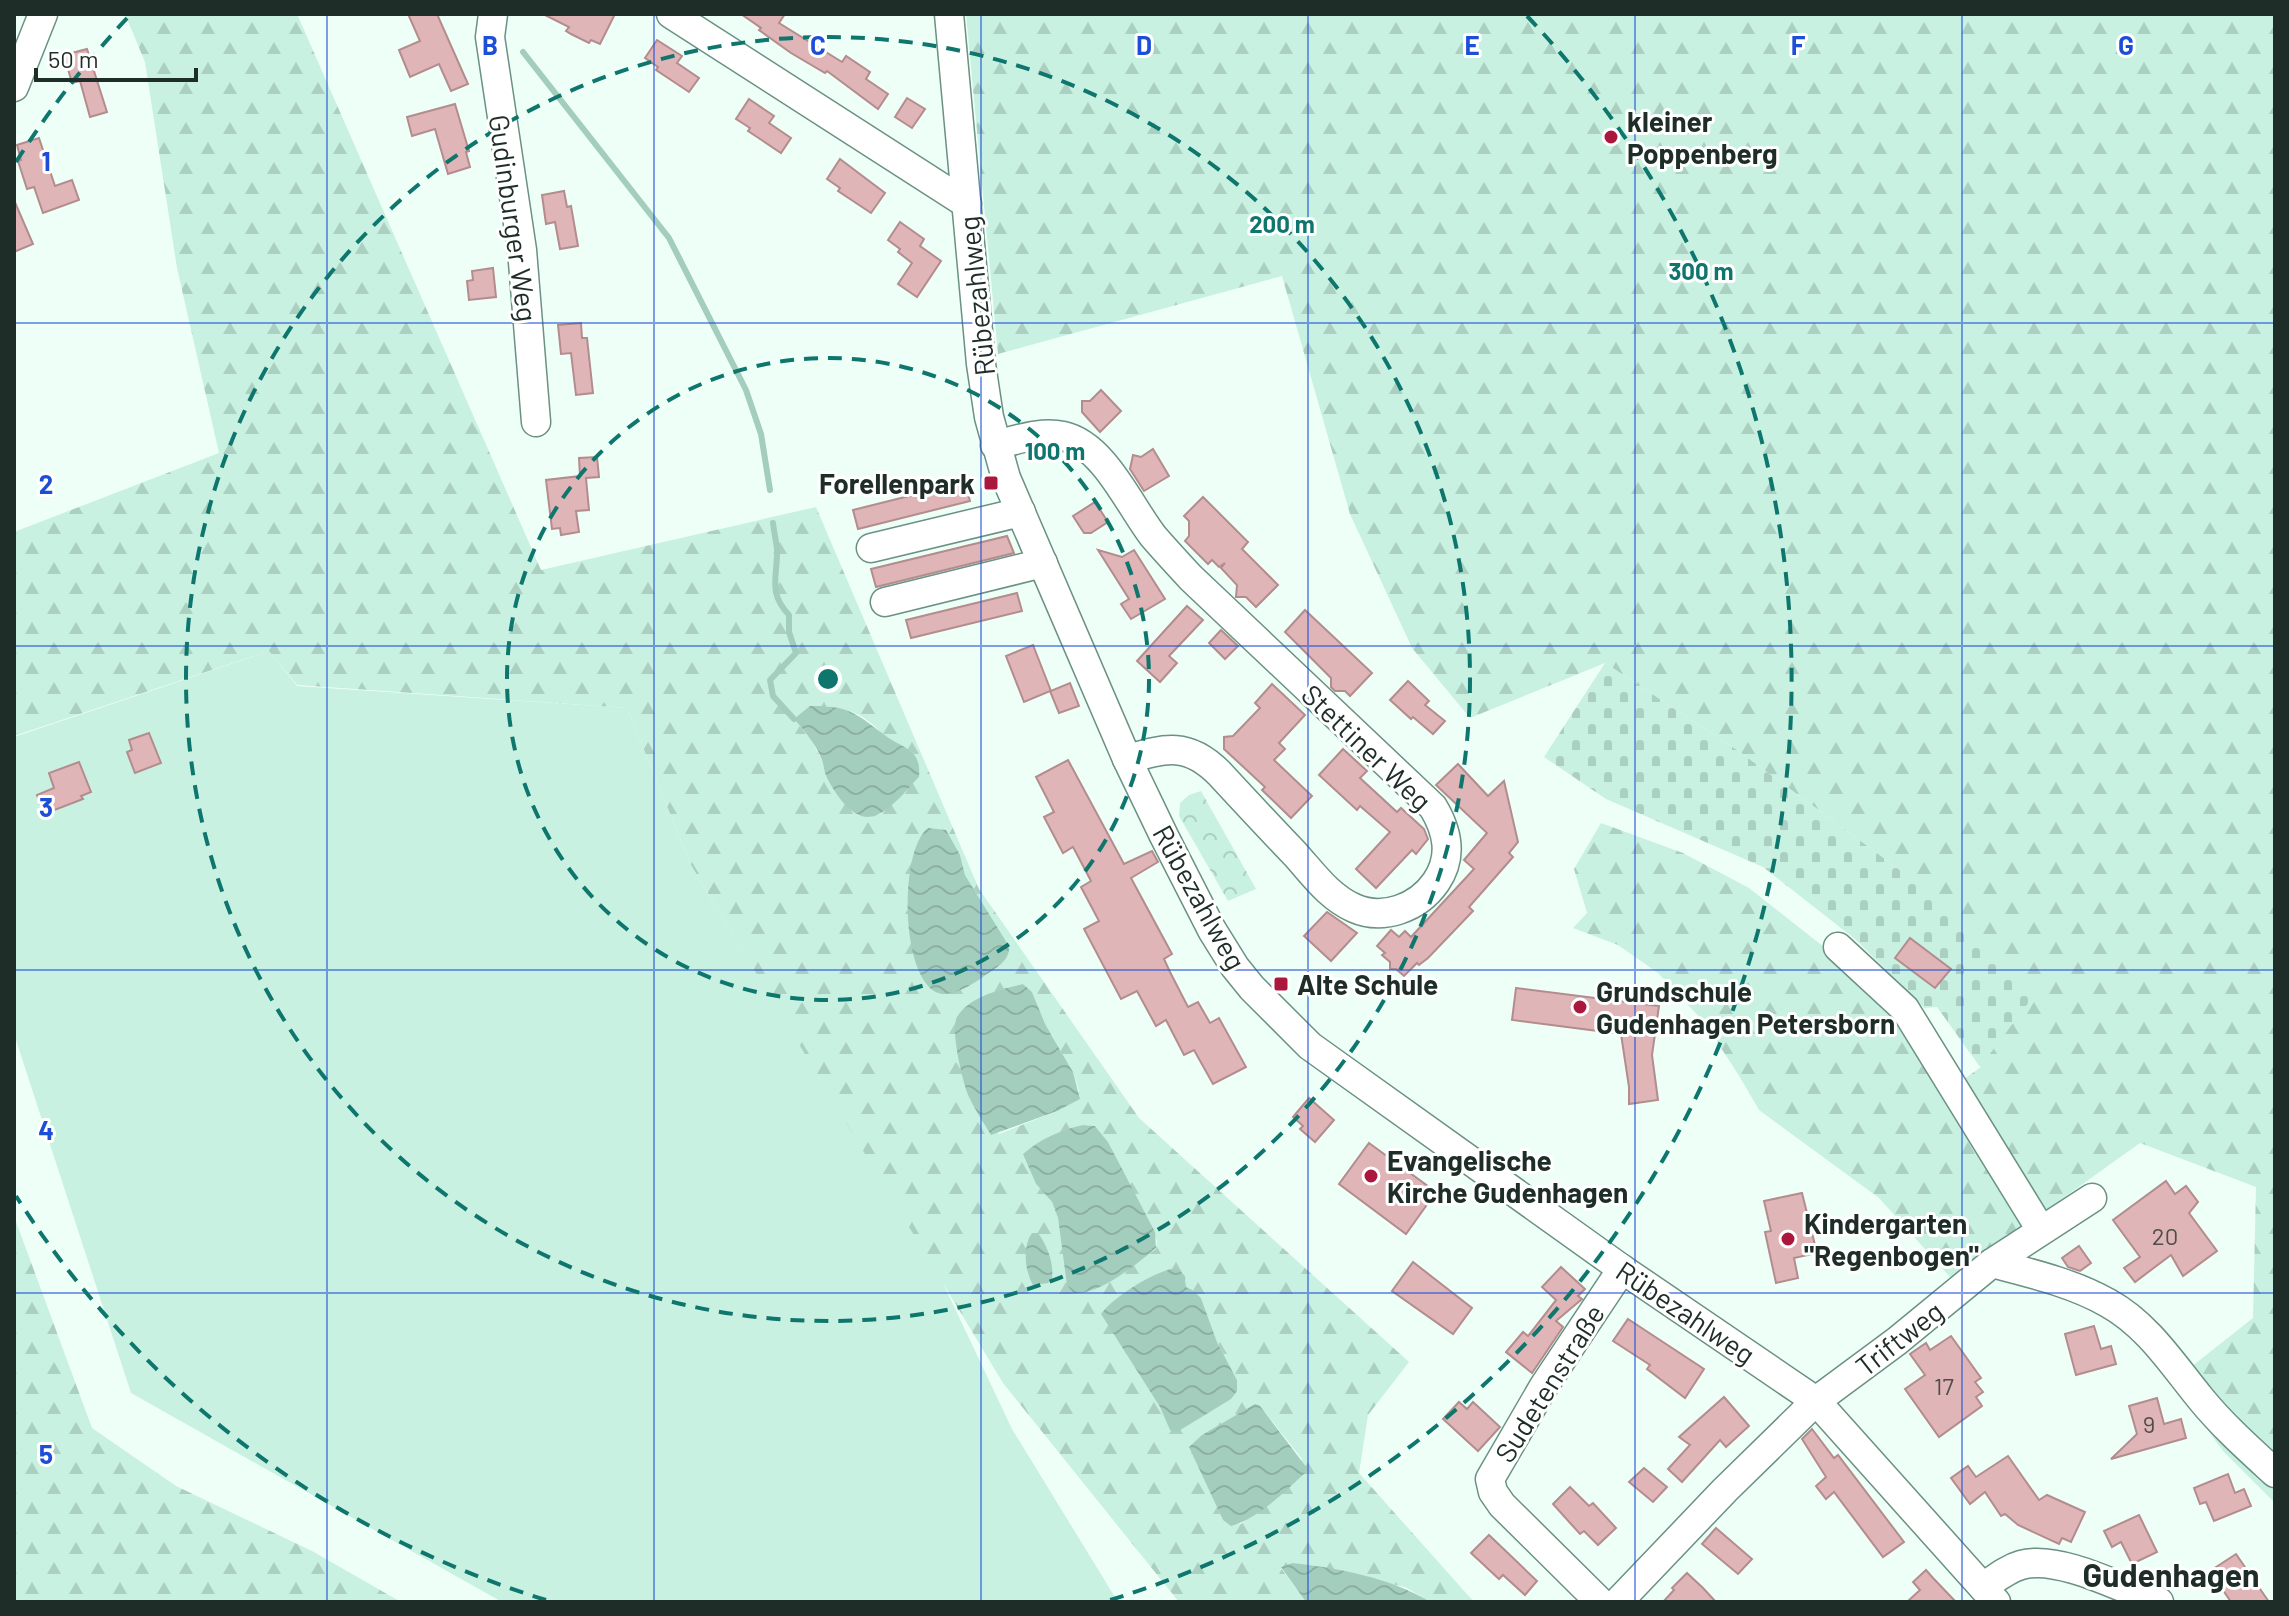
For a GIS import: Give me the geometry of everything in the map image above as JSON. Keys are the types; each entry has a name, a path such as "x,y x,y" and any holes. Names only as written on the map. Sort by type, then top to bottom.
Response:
{"street":[{"path":"14,87 43,14"},
{"name":"Gudinburger Weg","path":"493,14 490,37 522,250 536,422"},
{"path":"671,14 894,160 967,204"},
{"name":"Rübezahlweg","path":"949,14 981,364 995,445 1127,759 1222,949 1273,1010 1310,1046 1622,1269 1816,1401 1989,1595"},
{"name":"Stettiner Weg","path":"995,445 1032,436 1054,435 1070,439 1096,455 1154,536 1184,571 1433,807 1447,842 1445,864 1435,884 1417,902 1386,913 1362,911 1331,893 1219,773 1198,755 1164,749 1127,759"},
{"path":"871,548 1021,512"},
{"path":"885,602 1043,563"},
{"path":"1838,947 1905,1009 2041,1230"},
{"name":"Triftweg","path":"1618,1602 1816,1401 1897,1341 1992,1263 2092,1198"},
{"path":"1992,1263 2069,1286 2109,1303 2125,1314 2152,1338 2210,1410 2275,1473"},
{"name":"Sudetenstraße","path":"1600,1602 1502,1505 1493,1492 1490,1479 1544,1386 1622,1269"},
{"path":"1989,1595 2020,1565 2048,1564 2076,1571 2159,1602"}],"green space":[{"path":"125,14 297,14 541,570 816,507 979,889 1139,1118 1409,1362 1368,1415 1359,1473 1474,1602 1431,1602 1405,1587 1292,1563 1281,1568 1306,1602 1179,1602 1003,1383 691,865 627,708 297,685 269,651 14,736 14,532 219,453 177,268 145,62","holes":["827,706 859,715 915,755 919,777 880,814 869,817 857,815 826,776 822,760 811,740 794,719","960,855 965,875 1009,946 931,988","1023,984 1032,992 1046,1026 1073,1072 1079,1091 1057,1111 999,1134 962,1073 955,1025 977,1002","1083,1125 1095,1126 1108,1142 1157,1241 1156,1249 1117,1276 1068,1285 1058,1218 1052,1202 1036,1184 1024,1154","1148,1280 1186,1280 1186,1288 1201,1298 1217,1342 1237,1380 1170,1429 1160,1407 1102,1314 1123,1295","1260,1406 1302,1459 1294,1483 1241,1524 1223,1520 1202,1474"]},
{"path":"966,14 2275,14 2275,1503 2223,1451 2172,1382 2253,1318 2256,1187 2140,1143 1951,1278 1879,1198 1759,1110 1704,1022 1658,973 1618,945 1573,928 1587,913 1574,869 1601,823 1683,853 1749,888 1834,955 1903,1016 1949,1090 1981,1067 1900,870 1737,750 1605,663 1470,718 1412,648 1350,514 1282,276 998,354"},
{"path":"269,651 297,686 627,708 691,865 941,1279 1012,1429 1118,1602 502,1602 131,1393 14,1034 14,737"},
{"path":"1605,663 1737,750 1900,870 2035,994 1980,1067 1937,1007 1924,1008 1855,939 1763,867 1606,799 1544,757"},
{"path":"1201,791 1256,889 1228,901 1179,816 1180,803 1189,795"},
{"path":"14,1216 92,1428 176,1486 312,1551 401,1602 14,1602"}],"water":[{"path":"810,706 844,709 859,717 915,755 919,777 883,812 869,817 854,812 836,792 810,738 794,719"},
{"path":"928,828 946,830 960,855 965,875 1009,946 1007,956 997,967 949,994 938,993 925,983 910,940 908,886 912,861 919,841"},
{"path":"1023,984 1032,992 1046,1026 1073,1072 1080,1099 1057,1111 991,1135 966,1090 958,1057 955,1024 963,1010 978,999"},
{"path":"1083,1125 1095,1126 1108,1142 1155,1232 1156,1248 1105,1284 1083,1293 1073,1293 1067,1285 1058,1218 1052,1202 1036,1184 1023,1154 1051,1136"},
{"path":"1032,1233 1038,1233 1049,1254 1052,1279 1048,1283 1033,1285 1028,1273 1026,1252"},
{"path":"1177,1268 1185,1276 1186,1287 1201,1298 1217,1342 1237,1380 1237,1391 1231,1399 1177,1432 1170,1430 1160,1407 1101,1314 1136,1285"},
{"path":"1255,1404 1260,1406 1307,1468 1270,1504 1231,1526 1223,1520 1189,1447 1202,1435"},
{"path":"1292,1563 1364,1575 1399,1586 1431,1602 1306,1602 1281,1567"}],"building":[{"path":"408,14 437,14 468,84 451,91 439,64 410,77 399,50 420,41"},
{"path":"543,14 615,14 600,44 591,40 589,43 571,34 566,31 569,27"},
{"path":"741,14 785,14 779,23 842,62 846,56 870,72 866,79 888,94 878,109 827,71 825,73 791,53"},
{"path":"657,40 682,56 677,63 699,78 689,92 656,70 658,67 645,58"},
{"path":"87,49 107,112 90,117 80,81 72,83 64,55"},
{"path":"907,98 925,109 912,128 895,117"},
{"path":"749,99 774,116 769,123 791,138 781,153 736,119"},
{"path":"455,104 469,151 466,152 470,167 448,174 435,129 412,136 407,117"},
{"path":"39,138 55,186 72,180 79,200 43,213 34,187 27,189 18,161 21,160 17,145"},
{"path":"840,159 885,193 871,213 838,191 840,188 827,179"},
{"path":"564,191 567,207 571,206 578,246 560,249 555,222 546,224 542,195"},
{"path":"14,200 33,244 14,252"},
{"path":"900,222 924,239 920,246 941,261 917,297 898,284 912,263 888,240"},
{"path":"493,268 496,297 469,300 467,281 473,280 472,271"},
{"path":"581,323 582,338 587,338 593,393 576,395 571,353 561,354 558,325"},
{"path":"1101,390 1121,411 1100,432 1082,412 1082,401 1090,401"},
{"path":"1153,449 1169,476 1144,491 1130,469 1133,455 1141,457"},
{"path":"597,457 599,477 586,478 589,510 576,511 579,532 561,535 560,528 552,529 546,480 580,476 579,458"},
{"path":"965,482 970,501 858,529 853,510"},
{"path":"1203,497 1248,542 1242,549 1278,585 1256,607 1246,597 1236,597 1237,585 1221,568 1225,563 1219,567 1212,560 1208,564 1185,541 1189,536 1189,521 1184,516"},
{"path":"1095,502 1108,522 1091,533 1084,533 1073,516"},
{"path":"1007,536 1014,553 876,587 871,569"},
{"path":"1098,550 1122,557 1134,550 1165,599 1131,619 1121,604 1129,599"},
{"path":"1017,593 1022,611 911,638 906,620"},
{"path":"1187,606 1203,620 1169,656 1177,663 1160,682 1137,661"},
{"path":"1305,610 1372,673 1350,696 1345,691 1335,691 1331,687 1331,678 1285,632"},
{"path":"1221,630 1238,646 1225,659 1209,643"},
{"path":"1033,645 1051,691 1070,683 1079,706 1059,713 1050,691 1024,702 1006,656"},
{"path":"1408,681 1429,701 1425,705 1445,721 1433,734 1390,700"},
{"path":"1272,684 1305,715 1279,743 1285,749 1274,760 1312,796 1291,818 1262,790 1265,787 1224,749 1224,737 1233,736 1260,708 1255,703"},
{"path":"149,733 161,763 135,773 127,752 132,750 129,740"},
{"path":"1343,749 1367,771 1360,778 1397,812 1401,808 1424,829 1428,839 1416,854 1412,850 1376,888 1356,869 1390,832 1360,806 1357,810 1319,775"},
{"path":"1068,760 1124,864 1152,851 1158,862 1131,878 1172,954 1164,959 1188,1007 1198,1002 1210,1023 1219,1018 1246,1067 1213,1084 1194,1050 1184,1055 1166,1020 1156,1026 1137,991 1121,999 1084,929 1099,921 1081,887 1091,881 1073,847 1063,853 1044,817 1054,812 1036,777"},
{"path":"79,762 91,792 81,796 83,799 44,814 37,795 54,788 49,773"},
{"path":"1458,764 1488,796 1504,781 1518,842 1509,853 1513,857 1469,907 1473,911 1428,958 1419,965 1417,963 1404,976 1396,969 1390,969 1390,962 1382,955 1385,953 1377,946 1391,930 1399,937 1405,931 1411,937 1474,869 1464,860 1487,833 1436,785"},
{"path":"1327,912 1357,933 1331,961 1304,936"},
{"path":"1910,938 1951,969 1935,988 1895,958"},
{"path":"1516,988 1659,1006 1652,1055 1658,1100 1629,1104 1621,1034 1512,1020"},
{"path":"1309,1098 1334,1120 1315,1142 1300,1129 1303,1126 1293,1117"},
{"path":"1369,1143 1436,1192 1406,1234 1339,1184"},
{"path":"2166,1181 2175,1194 2186,1186 2198,1202 2189,1213 2217,1251 2183,1276 2171,1255 2135,1282 2124,1268 2140,1257 2113,1220"},
{"name":"Kindergarten \"Regenbogen\"","path":"1802,1193 1817,1253 1794,1258 1798,1278 1776,1283 1765,1232 1771,1231 1764,1201"},
{"path":"2079,1246 2091,1263 2080,1271 2068,1267 2062,1258"},
{"path":"1413,1262 1472,1308 1453,1334 1392,1291"},
{"path":"1561,1267 1585,1289 1578,1296 1582,1299 1556,1321 1563,1327 1532,1373 1506,1352 1523,1332 1528,1336 1556,1300 1542,1287"},
{"path":"1628,1319 1704,1369 1685,1398 1647,1369 1650,1365 1613,1341"},
{"path":"2094,1326 2101,1349 2111,1346 2116,1364 2076,1375 2065,1334"},
{"path":"1951,1336 1981,1378 1975,1382 1983,1392 1976,1397 1982,1406 1939,1437 1905,1389 1925,1375 1910,1354 1926,1343 1930,1350"},
{"path":"1724,1397 1749,1426 1726,1447 1720,1440 1682,1482 1668,1469 1690,1445 1679,1437"},
{"path":"2157,1398 2164,1424 2181,1419 2186,1438 2111,1459 2137,1434 2129,1406"},
{"path":"1459,1402 1467,1409 1473,1402 1500,1427 1478,1451 1443,1419"},
{"path":"1812,1429 1834,1458 1838,1455 1904,1542 1883,1557 1834,1492 1826,1499 1816,1486 1826,1477 1802,1439"},
{"path":"2008,1456 2039,1500 2047,1495 2085,1512 2071,1542 2062,1538 2059,1544 2018,1525 2005,1514 2001,1516 1985,1492 1970,1504 1951,1478 1968,1466 1976,1477"},
{"path":"1644,1468 1667,1487 1653,1502 1629,1482"},
{"path":"2228,1474 2235,1493 2244,1489 2251,1506 2214,1521 2206,1502 2200,1504 2194,1488"},
{"path":"1570,1487 1589,1506 1593,1503 1616,1528 1598,1545 1584,1531 1580,1534 1553,1504"},
{"path":"2139,1515 2157,1552 2132,1564 2121,1542 2112,1547 2104,1531"},
{"path":"1716,1528 1752,1559 1738,1574 1702,1544"},
{"path":"1489,1535 1537,1581 1525,1595 1503,1575 1499,1579 1471,1553"},
{"path":"2236,1554 2269,1602 2231,1602 2210,1571"},
{"path":"1926,1570 1956,1602 1907,1602 1920,1590 1913,1582"},
{"path":"1687,1573 1703,1588 1716,1602 1663,1602"}],"waterway":[{"path":"523,52 669,238 746,390 761,434 770,490"},
{"path":"773,523 777,549 776,591 789,615 789,632 796,653 770,680 773,696 794,719"}],"place":[{"name":"kleiner Poppenberg","path":"1611,137"},
{"name":"Forellenpark","path":"991,483"},
{"name":"Alte Schule","path":"1281,984"},
{"name":"Grundschule Gudenhagen Petersborn","path":"1580,1007"},
{"name":"Evangelische Kirche Gudenhagen","path":"1371,1176"},
{"name":"Kindergarten \"Regenbogen\"","path":"1788,1239"}],"district":[{"name":"Gudenhagen","path":"2171,1574"}]}
